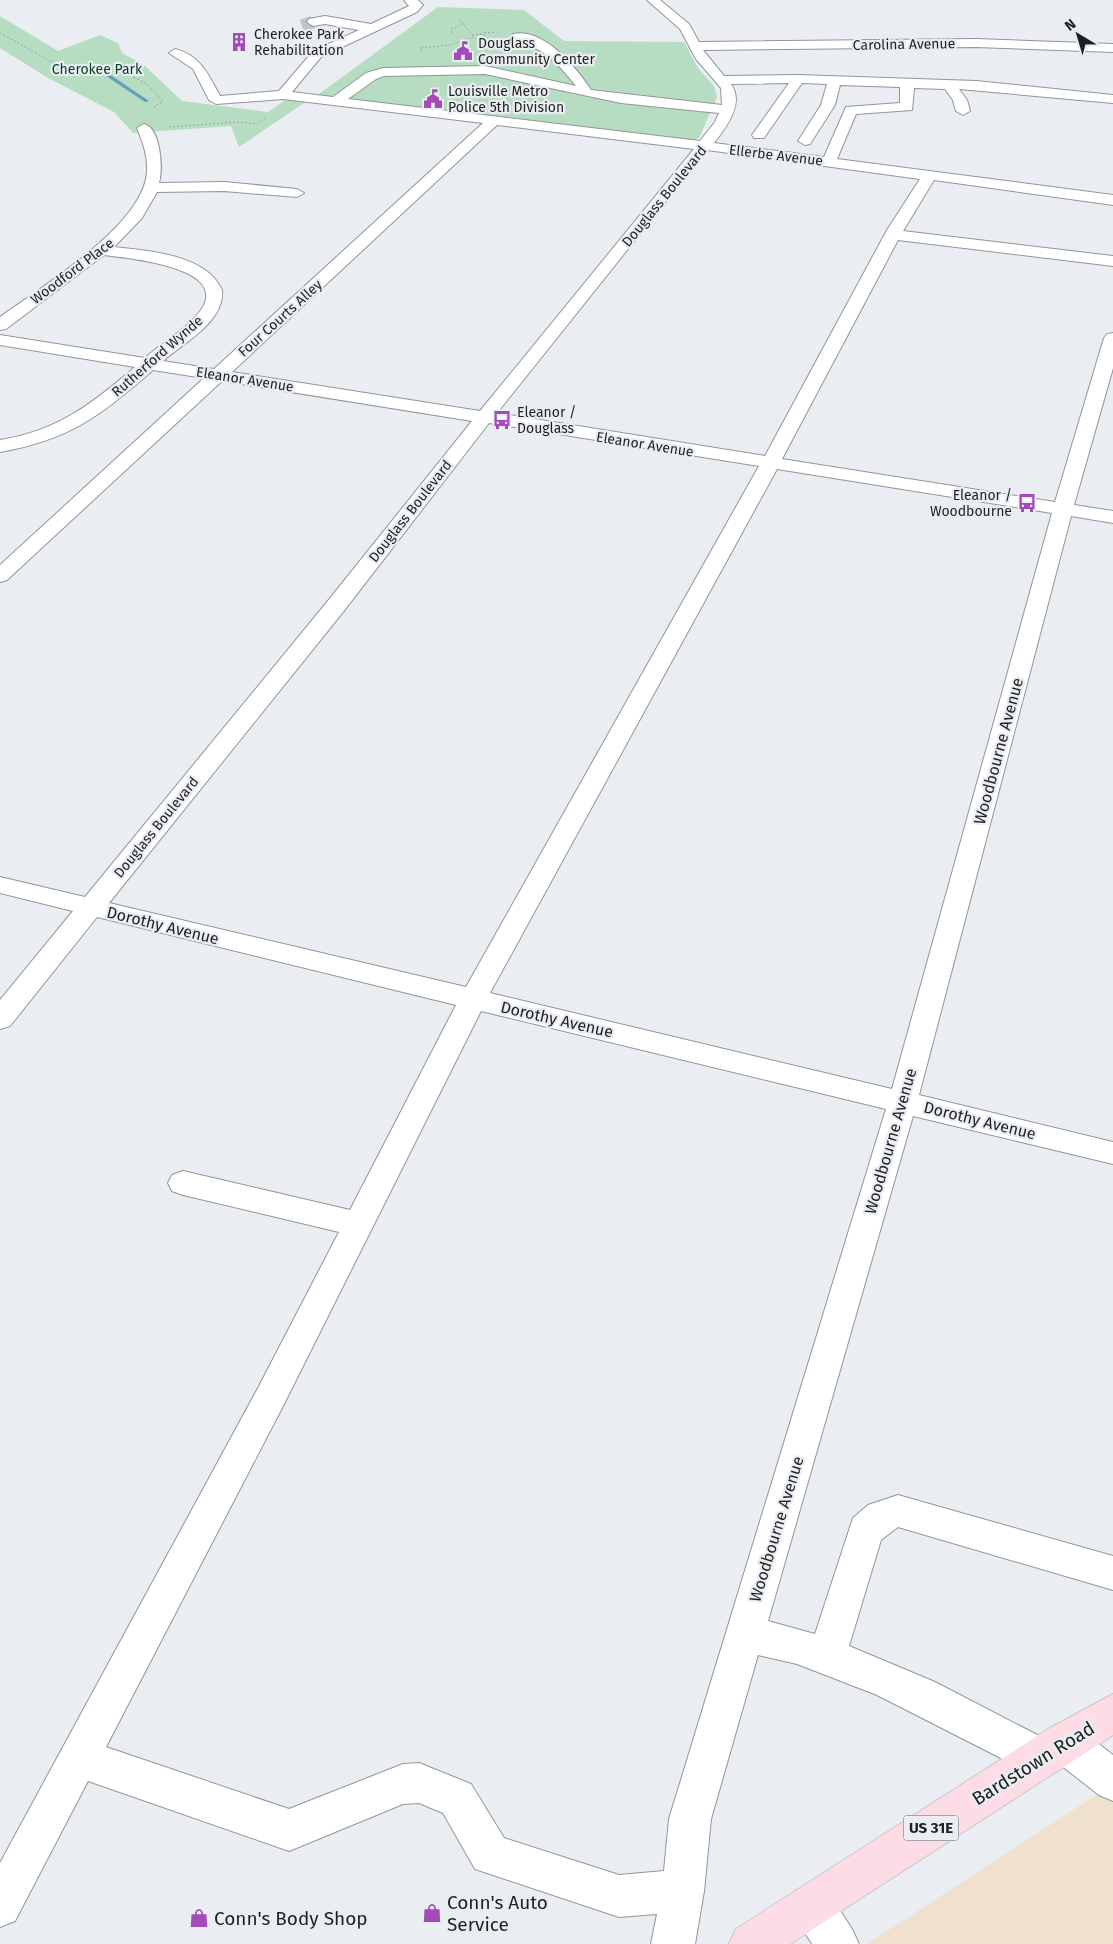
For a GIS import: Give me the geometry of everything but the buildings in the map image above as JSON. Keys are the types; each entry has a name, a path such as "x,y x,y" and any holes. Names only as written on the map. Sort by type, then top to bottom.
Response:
{"main road":[{"name":"Bardstown Road","path":"751,1944 1052,1750 1113,1713"}],"street":[{"path":"283,95 317,54 413,9 417,5 410,0"},
{"path":"336,102 372,76 382,72 448,69 511,74 587,93 658,104 728,110 730,102 727,87 700,56 684,28 653,0"},
{"path":"346,40 323,36 304,27 325,20 371,28"},
{"path":"517,37 541,44 581,83 587,93"},
{"name":"Carolina Avenue","path":"695,46 976,43 1113,48"},
{"name":"Ellerbe Avenue","path":"175,54 198,68 216,100 283,95 320,99 704,146 1113,200"},
{"path":"352,90 401,92 421,70"},
{"path":"759,135 782,105 798,79"},
{"path":"722,80 835,80 854,96 907,107 906,83"},
{"path":"804,140 828,105 835,80"},
{"path":"854,96 906,83 976,85 1113,99"},
{"path":"949,85 960,100 963,111"},
{"path":"829,162 854,96"},
{"name":"Douglass Boulevard","path":"0,1019 717,130 728,110"},
{"name":"Four Courts Alley","path":"0,576 494,120"},
{"name":"Woodford Place","path":"0,324 102,250 135,216 151,188 156,172 154,149 144,128"},
{"path":"717,130 836,144"},
{"path":"0,1906 270,1398 473,999 770,464 894,234 929,176"},
{"path":"151,188 204,185 263,188 297,193"},
{"path":"894,234 1113,261"},
{"name":"Rutherford Wynde","path":"0,446 44,435 82,418 119,390 204,316 211,307 214,296 213,289 205,278 179,265 157,259 102,250"},
{"name":"Woodbourne Avenue","path":"673,1944 683,1892 690,1819 903,1101 1063,509 1113,338"},
{"name":"Eleanor Avenue","path":"0,340 1113,518"},
{"name":"Dorothy Avenue","path":"0,885 1113,1153"},
{"path":"183,1184 358,1224"},
{"path":"827,1656 866,1530 881,1516 898,1511 1113,1573"},
{"path":"744,1634 796,1645 870,1672 964,1716 1052,1750 1113,1781"},
{"path":"79,1758 289,1830 403,1784 418,1783 457,1798 490,1854 619,1896 683,1892"},
{"path":"812,1905 837,1944"}],"path":[{"path":"404,70 402,62 420,52 420,48 450,45 474,37 459,19"},
{"path":"452,33 451,29 464,24"},
{"path":"0,33 50,61 73,68 122,70 148,85 163,101 140,116 144,128"}],"shaded area":[{"path":"1113,1784 1113,1944 867,1944"}],"green space":[{"path":"438,7 524,10 564,41 684,42 698,68 714,86 717,97 699,138 690,142 315,97"},
{"name":"Cherokee Park","path":"0,16 58,51 100,35 118,43 122,53 144,65 182,101 268,112 287,99 307,101 239,147 231,126 133,133 114,112 48,78 0,48"}],"waterway":[{"path":"90,71 104,73 147,101"}],"tunnel":[{"path":"302,26 313,22"}],"place":[{"name":"Cherokee Park Rehabilitation","path":"239,42"},
{"name":"Douglass Community Center","path":"463,51"},
{"name":"Louisville Metro Police 5th Division","path":"433,99"},
{"name":"Eleanor / Douglass","path":"502,420"},
{"name":"Eleanor / Woodbourne","path":"1027,503"},
{"name":"Conn's Auto Service","path":"432,1913"},
{"name":"Conn's Body Shop","path":"199,1918"}]}
